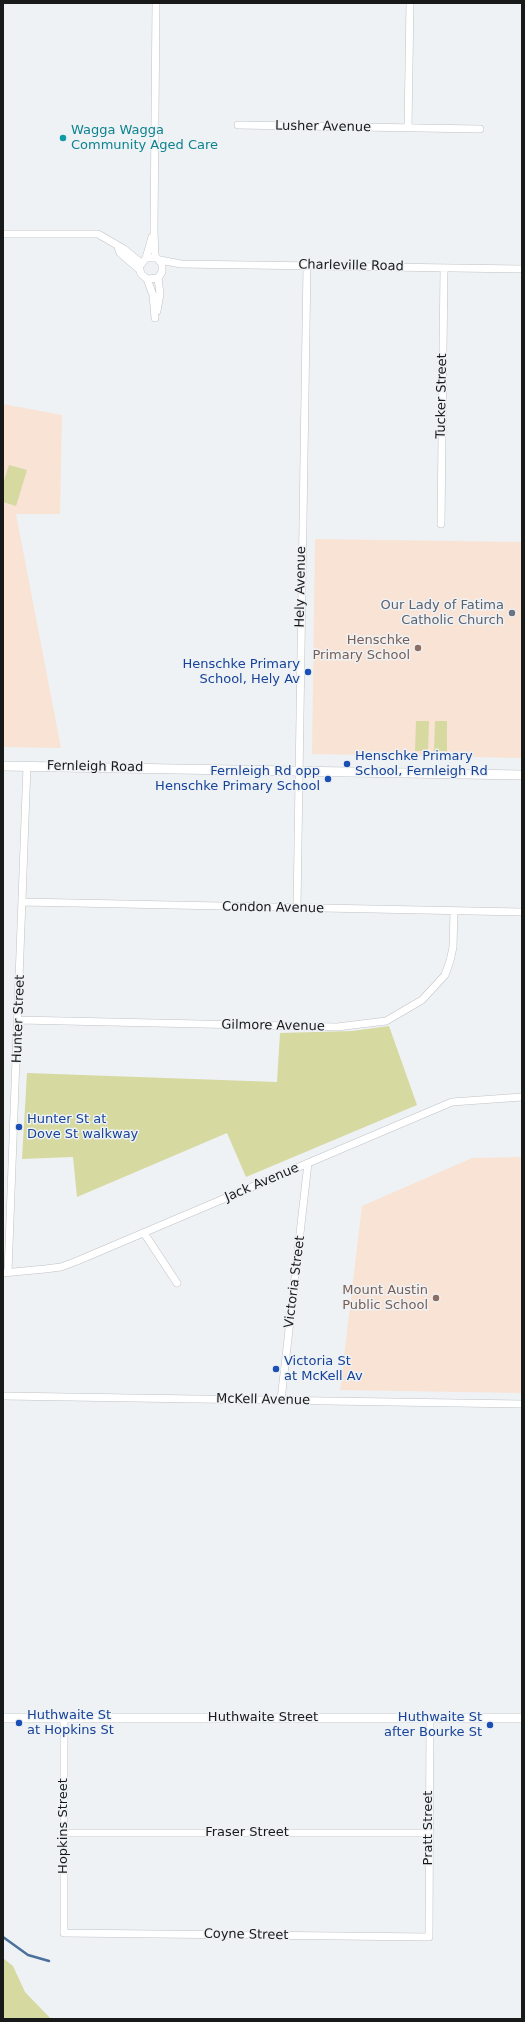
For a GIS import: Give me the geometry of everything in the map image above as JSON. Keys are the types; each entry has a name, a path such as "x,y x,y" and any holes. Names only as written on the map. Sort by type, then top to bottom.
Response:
{"street":[{"path":"154,231 142,264 152,295 155,318 160,294 160,275 154,231 156,3"},
{"path":"408,128 410,3"},
{"name":"Lusher Avenue","path":"238,125 480,129"},
{"path":"3,234 98,234 118,247 120,253 142,264"},
{"name":"Charleville Road","path":"142,264 158,259 181,264 522,269"},
{"name":"Charleville Road","path":"147,279 160,275 181,264"},
{"name":"Hely Avenue","path":"297,908 307,265"},
{"name":"Tucker Street","path":"440,524 444,268"},
{"name":"Fernleigh Road","path":"3,766 522,775"},
{"name":"Hunter Street","path":"6,1273 19,1020 28,766"},
{"name":"Condon Avenue","path":"24,902 522,912"},
{"name":"Gilmore Avenue","path":"19,1020 337,1027 386,1021 422,1000 445,975 453,947 454,910"},
{"name":"Jack Avenue","path":"6,1273 61,1267 452,1102 522,1097"},
{"name":"Victoria Street","path":"281,1400 308,1163"},
{"path":"144,1233 177,1284"},
{"name":"McKell Avenue","path":"3,1396 522,1404"},
{"name":"Huthwaite Street","path":"3,1718 522,1718"},
{"name":"Hopkins Street","path":"64,1718 64,1933"},
{"name":"Pratt Street","path":"429,1937 430,1718"},
{"name":"Fraser Street","path":"64,1833 429,1833"},
{"name":"Coyne Street","path":"64,1933 429,1937"}],"shaded area":[{"path":"3,404 62,415 60,514 16,514 61,748 3,747"},
{"name":"Henschke Primary School","path":"315,539 522,542 522,758 312,754"},
{"name":"Mount Austin Public School","path":"522,1157 522,1393 340,1390 362,1206 472,1158"}],"green space":[{"path":"9,465 27,470 16,506 3,502 3,484"},
{"path":"416,721 429,721 428,751 415,751"},
{"path":"435,721 447,721 447,751 434,751"},
{"path":"389,1026 417,1105 246,1177 227,1133 77,1197 73,1157 22,1159 27,1073 277,1082 280,1033 352,1031"},
{"path":"3,1958 13,1966 25,1992 51,2019 3,2019"}],"waterway":[{"path":"3,1937 28,1955 49,1961"}],"place":[{"name":"Wagga Wagga Community Aged Care","path":"63,138"},
{"name":"Our Lady of Fatima Catholic Church","path":"512,613"},
{"name":"Henschke Primary School","path":"418,648"},
{"name":"Henschke Primary School, Hely Av","path":"308,672"},
{"name":"Henschke Primary School, Fernleigh Rd","path":"347,764"},
{"name":"Fernleigh Rd opp Henschke Primary School","path":"328,779"},
{"name":"Hunter St at Dove St walkway","path":"19,1127"},
{"name":"Mount Austin Public School","path":"436,1298"},
{"name":"Victoria St at McKell Av","path":"276,1369"},
{"name":"Huthwaite St at Hopkins St","path":"19,1723"},
{"name":"Huthwaite St after Bourke St","path":"490,1725"}]}
